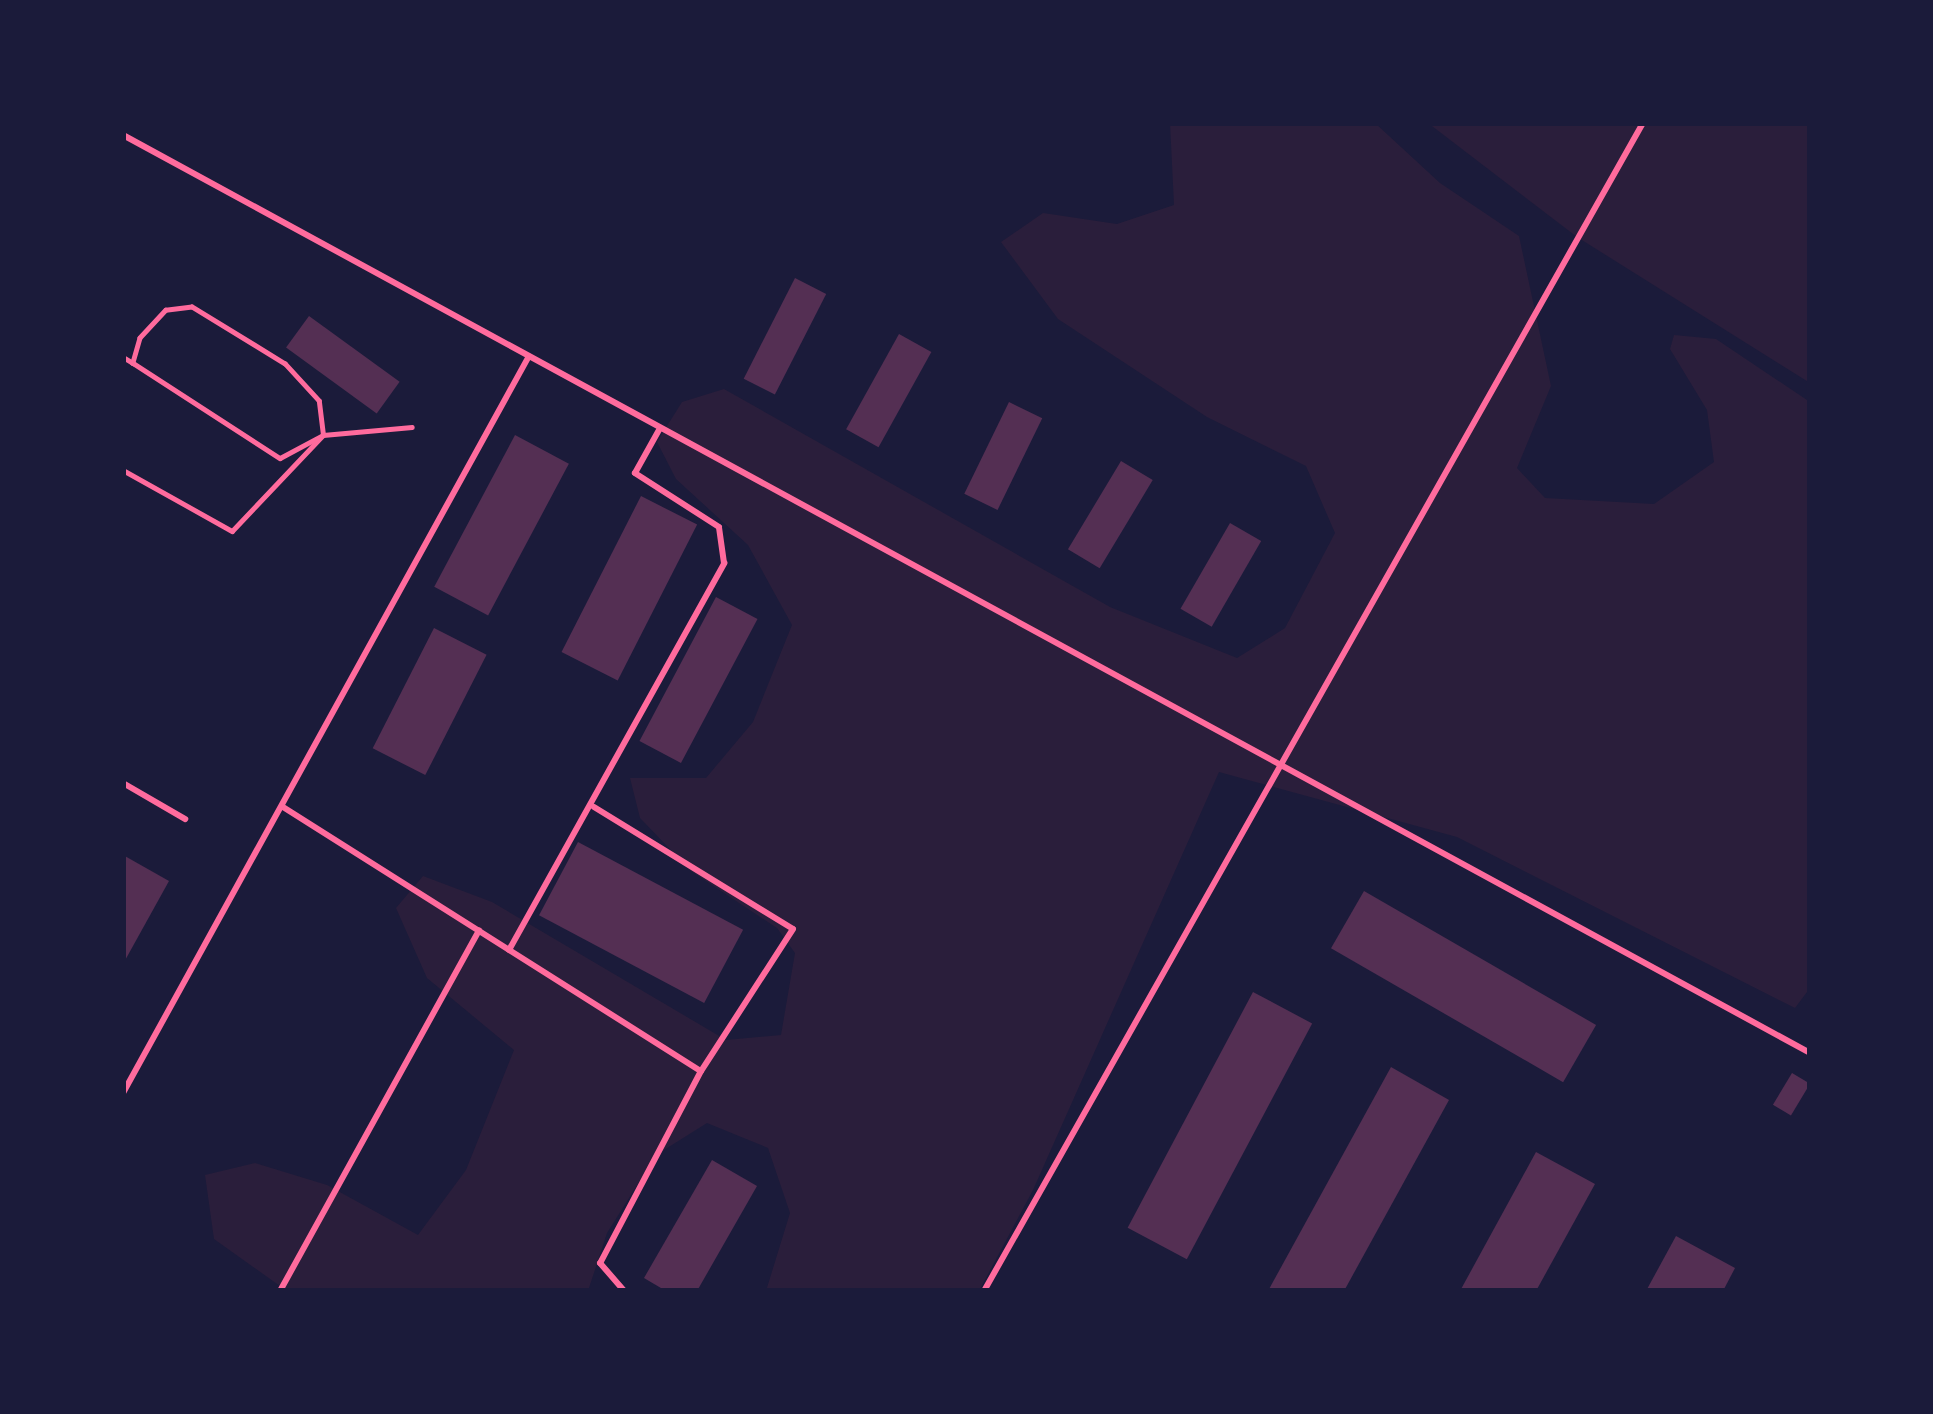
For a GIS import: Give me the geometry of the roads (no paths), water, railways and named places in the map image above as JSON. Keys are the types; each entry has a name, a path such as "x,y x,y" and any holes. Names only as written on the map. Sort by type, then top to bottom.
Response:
{"lane":[{"path":"984,1291 1643,123"},
{"path":"123,147 126,137 1810,1053"},
{"path":"123,1093 529,356"},
{"path":"509,950 594,807 724,562 719,527 635,473 660,428"},
{"path":"123,783 185,819"},
{"path":"284,807 701,1071"},
{"path":"594,807 793,929 701,1071 600,1263 624,1291"},
{"path":"280,1291 479,930"}]}
